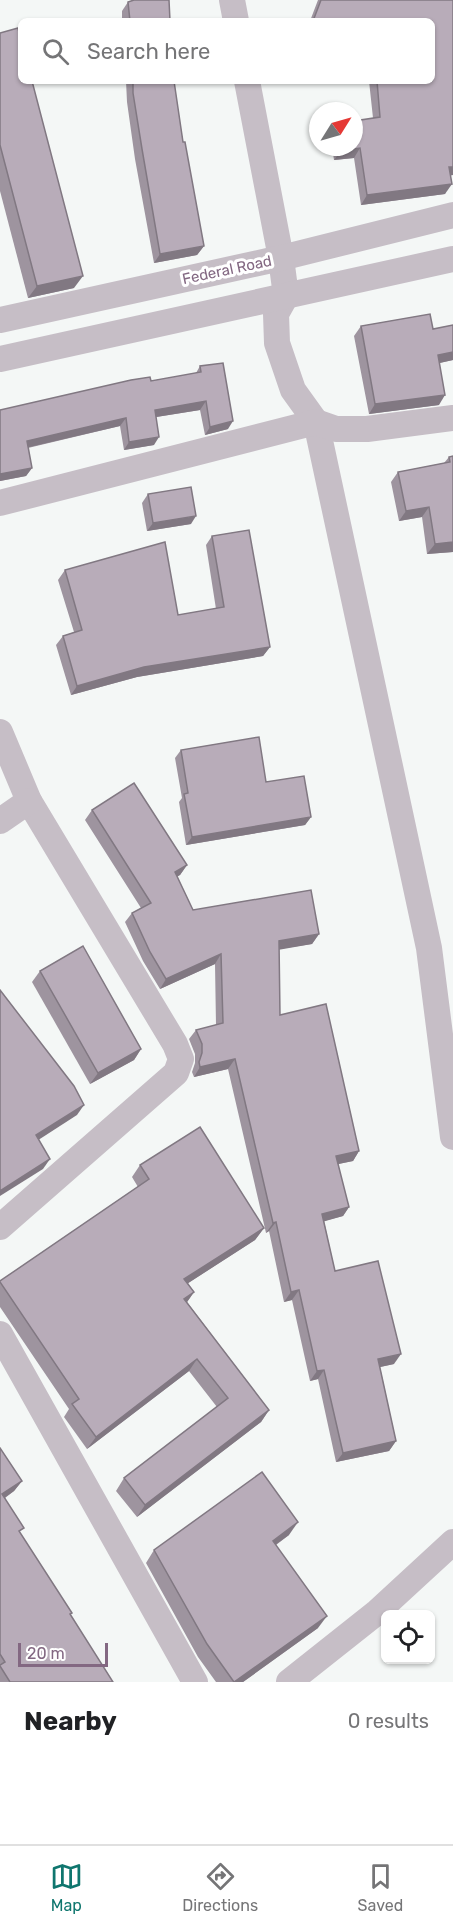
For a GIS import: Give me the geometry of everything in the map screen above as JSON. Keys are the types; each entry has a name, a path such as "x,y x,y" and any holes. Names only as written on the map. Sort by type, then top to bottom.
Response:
{"street":[{"path":"232,0 235,18"},
{"path":"249,84 286,296 276,314 277,343 293,390 316,422 429,948 453,1137"},
{"name":"Federal Road","path":"0,320 281,258 453,215"},
{"path":"0,359 453,259"},
{"path":"0,503 316,422 336,429 367,429 453,418"},
{"path":"0,732 29,801 175,1044 181,1059 176,1073 0,1227"},
{"path":"0,821 29,801"},
{"path":"0,1334 195,1682"},
{"path":"289,1682 376,1613 453,1542"}],"building":[{"path":"169,0 170,18 130,18 128,2"},
{"path":"321,0 453,0 453,167 449,167 452,184 367,195 361,156 363,156 363,120 380,117 377,84 435,84 435,18 314,18"},
{"path":"18,28 18,84 33,84 83,276 37,286 0,145 0,33"},
{"path":"133,84 174,84 183,142 185,142 204,246 160,254"},
{"path":"430,314 433,329 453,325 453,352 438,355 445,395 375,404 361,326"},
{"path":"223,363 233,421 210,427 206,401 155,410 159,437 129,442 126,418 27,441 32,468 0,474 0,410 131,380 150,377 151,381 201,372 200,366"},
{"path":"453,456 453,542 435,544 429,507 406,511 398,472 450,462 449,457"},
{"path":"191,487 196,516 153,523 148,494"},
{"path":"249,530 270,647 144,667 77,686 63,636 82,630 65,570 165,542 178,615 224,607 212,536"},
{"path":"259,737 266,782 304,776 311,817 192,837 184,794 188,793 181,750"},
{"path":"134,783 187,865 175,872 193,910 311,890 319,934 279,941 280,1015 326,1004 359,1151 336,1156 349,1207 322,1214 335,1271 378,1261 401,1354 378,1359 396,1441 343,1453 324,1370 317,1371 299,1290 291,1292 235,1059 200,1067 202,1044 196,1030 223,1023 221,954 166,979 150,952 132,913 151,903 92,810"},
{"path":"83,946 141,1049 98,1073 40,971"},
{"path":"0,990 74,1086 84,1105 36,1135 50,1159 0,1191"},
{"path":"200,1127 264,1228 184,1279 194,1292 184,1299 269,1410 145,1505 124,1478 228,1398 197,1359 96,1437 72,1404 79,1399 0,1281 149,1179 140,1165"},
{"path":"0,1448 22,1481 2,1494 24,1528 19,1531 113,1682 10,1682 0,1666 5,1662 0,1654"},
{"path":"262,1472 298,1522 273,1541 327,1616 234,1682 207,1644 154,1550"}]}
